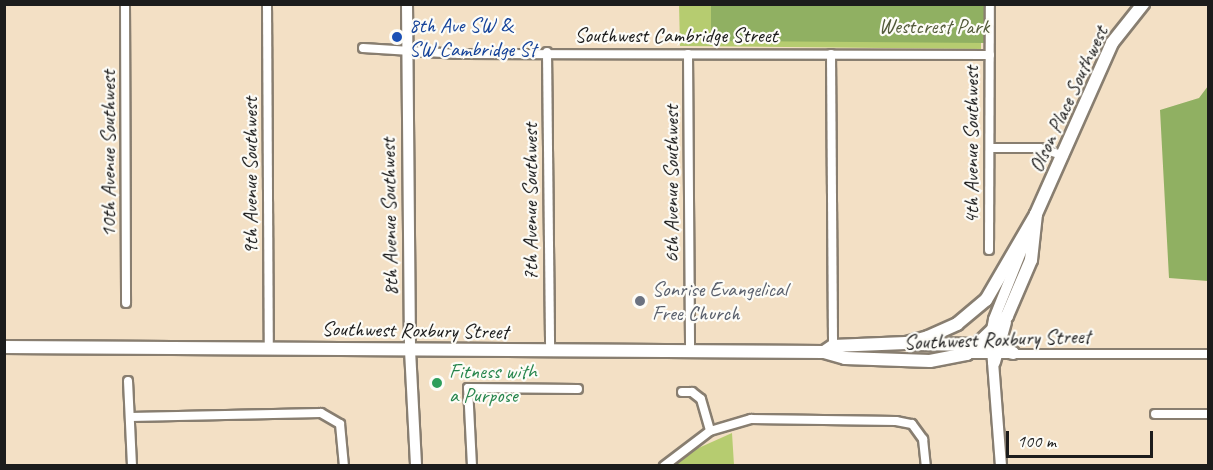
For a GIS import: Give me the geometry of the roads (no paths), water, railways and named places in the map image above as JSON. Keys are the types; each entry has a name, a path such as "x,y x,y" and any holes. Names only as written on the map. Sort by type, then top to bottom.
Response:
{"main road":[{"name":"Olson Place Southwest","path":"957,324 986,300 1036,214 1064,156 1112,43 1143,4"},
{"name":"Olson Place Southwest","path":"967,354 992,350 1031,260 1036,214"},
{"name":"Southwest Roxbury Street","path":"4,346 550,351 829,349 906,343 957,324"},
{"path":"906,343 1013,353"},
{"name":"Southwest Roxbury Street","path":"829,349 845,358 897,361 967,354"}],"street":[{"name":"10th Avenue Southwest","path":"125,4 126,303"},
{"name":"9th Avenue Southwest","path":"267,4 269,348"},
{"name":"8th Avenue Southwest","path":"407,4 410,350 416,465"},
{"name":"4th Avenue Southwest","path":"989,250 990,4"},
{"name":"Southwest Cambridge Street","path":"363,48 407,48 459,54 547,52 990,55"},
{"name":"7th Avenue Southwest","path":"547,52 550,351"},
{"name":"6th Avenue Southwest","path":"688,54 690,351"},
{"path":"829,349 831,54"},
{"path":"990,148 1040,148 1064,156"},
{"path":"1001,465 992,350 994,319 1036,214"},
{"name":"Southwest Roxbury Street","path":"1013,353 1209,354"},
{"path":"128,381 132,465"},
{"path":"472,465 468,388 578,389"},
{"path":"682,392 692,392 701,399 710,431"},
{"path":"130,417 321,414 338,421 344,465"},
{"path":"1155,414 1209,414"},
{"path":"664,465 710,431 751,418 896,421 912,424 923,439 926,465"}],"place":[{"name":"8th Ave SW & SW Cambridge St","path":"397,37"},
{"name":"Sonrise Evangelical Free Church","path":"640,301"},
{"name":"Fitness with a Purpose","path":"437,383"}],"park label":[{"name":"Westcrest Park","path":"934,26"}]}
